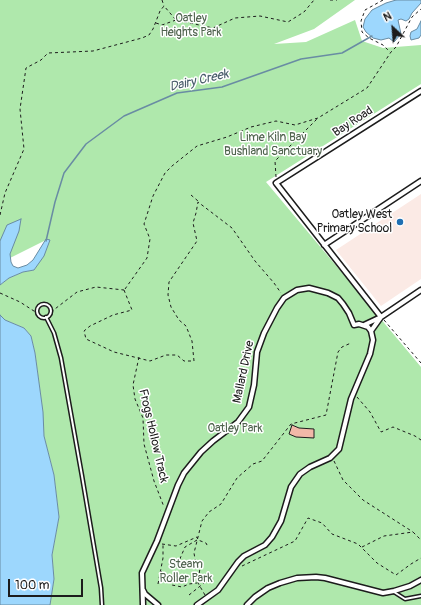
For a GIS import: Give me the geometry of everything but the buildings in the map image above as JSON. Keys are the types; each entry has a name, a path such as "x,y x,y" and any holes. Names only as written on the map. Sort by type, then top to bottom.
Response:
{"street":[{"name":"Bay Road","path":"276,183 421,91"},
{"path":"324,245 421,181"},
{"path":"276,183 381,317"},
{"path":"284,298 291,293 303,289 316,289 328,293 338,298 343,304 349,312 354,325 364,325 371,331"},
{"path":"364,325 381,317 421,290"},
{"name":"Mallard Drive","path":"143,605 142,573 159,542 162,526 178,485 188,468 208,446 238,422 249,407 254,386 256,362 260,344 277,308 284,298"},
{"path":"198,605 214,594 223,585 235,566 244,556 264,545 272,537 281,521 291,487 300,474 310,467 333,457 339,449 353,393 372,345 371,331 381,317"},
{"path":"247,605 268,588 283,582 303,578 326,578 383,593 410,586 421,580"},
{"path":"142,589 145,594 158,605"}],"lane":[{"path":"44,304 50,308 50,312 46,317 41,317 37,313 39,307 44,304"},
{"path":"46,317 54,333 61,358 85,491 101,588 102,605"},
{"path":"394,591 405,599 421,596"}],"path":[{"path":"162,0 164,6 176,20"},
{"path":"156,23 162,25 176,20 213,28 235,18 260,16 288,22 304,12 314,0"},
{"path":"330,0 337,0"},
{"path":"383,0 365,10 361,21 362,32 369,38 383,45 391,52"},
{"path":"0,215 5,193 24,149 20,109 26,68 41,60 48,53 93,51 149,35 156,23 160,11 164,6"},
{"path":"276,183 276,161 318,118 367,88 396,47 412,17 421,9"},
{"path":"124,290 147,258 150,239 144,224 153,196 165,173 172,166 197,146 227,138 251,127 276,121 295,124 318,118"},
{"path":"190,195 232,228 255,262 274,283 284,298"},
{"path":"124,290 132,310 90,326 84,331 86,338 114,352 139,357 150,361 166,355 177,355 184,361 194,361 192,341 186,326 179,320 171,307 168,295 169,282 197,241 193,223 198,202"},
{"path":"50,312 77,292 96,287 124,290"},
{"path":"0,293 20,302 37,313"},
{"path":"381,317 421,364"},
{"path":"207,598 198,583 200,568 195,559 194,553 202,521 209,512 221,504 237,478 253,464 262,461 292,424 326,415 338,352 342,347 351,343"},
{"name":"Frogs Hollow Track","path":"139,357 133,385 135,399 143,418 144,444 154,481 167,513"},
{"path":"353,393 370,412 381,432 393,427 421,440"},
{"path":"333,457 343,480 363,500 413,532 421,540"},
{"path":"235,566 242,566 295,541 308,518 322,523 332,534 361,547 377,563 396,575 421,558"},
{"path":"361,547 384,536 413,532"},
{"path":"159,542 158,543 176,546 197,537 198,540 206,542 208,547"},
{"path":"178,565 186,548 198,540"},
{"path":"159,542 163,544"},
{"path":"158,584 163,558 163,544"},
{"path":"179,561 199,566"},
{"path":"161,571 172,585 182,587 189,584 198,583"},
{"path":"189,595 212,579"}],"shaded area":[{"name":"Oatley West Primary School","path":"421,194 421,279 381,306 336,250"}],"green space":[{"name":"Oatley Park","path":"0,0 355,0 314,29 274,44 306,42 355,20 362,41 383,48 421,45 421,84 266,182 421,367 421,605 50,605 54,579 52,555 59,517 54,475 44,436 42,406 35,353 31,336 24,328 5,320 0,315 0,285 9,278 23,272 34,270 46,240 0,263"}],"water":[{"path":"396,0 421,0 421,3 409,19 406,21 401,19 398,20 401,34 394,42 389,38 381,40 373,38 363,27 365,19 372,10"},
{"path":"421,21 421,35 419,38 411,40 411,32 417,29"},
{"path":"21,219 19,231 10,254 13,266 18,268 27,265 33,260 46,239 50,240 44,256 34,270 23,272 9,278 0,285 0,241 7,225"},
{"path":"0,315 5,320 24,328 31,336 35,353 43,412 44,436 54,475 59,517 52,555 54,579 50,605 0,605"}],"waterway":[{"name":"Dairy Creek","path":"46,241 55,202 64,173 86,144 124,116 177,93 222,87 301,59 342,53 372,36"}],"place":[{"name":"Oatley West Primary School","path":"400,222"}],"park label":[{"name":"Oatley Heights Park","path":"191,26"},
{"name":"Lime Kiln Bay Bushland Sanctuary","path":"273,145"},
{"name":"Steam Roller Park","path":"186,572"}]}
